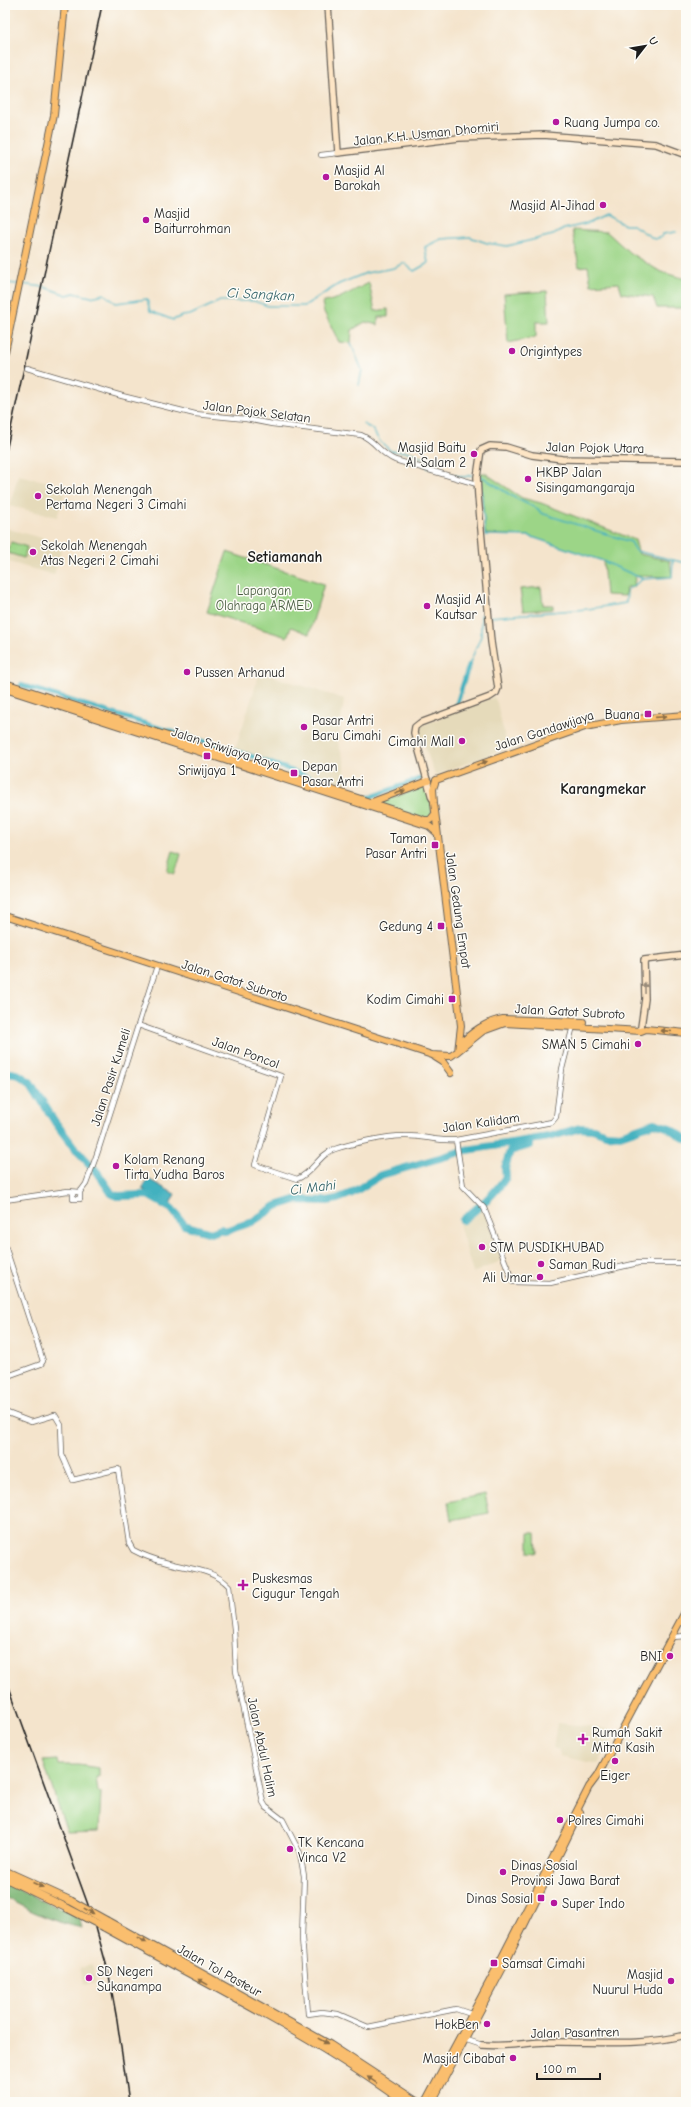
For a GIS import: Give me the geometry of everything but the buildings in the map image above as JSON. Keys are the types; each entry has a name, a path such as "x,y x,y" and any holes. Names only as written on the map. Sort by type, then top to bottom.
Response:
{"highway":[{"name":"Jalan Tol Pasteur","path":"5,1870 330,2045 407,2099 417,2102"},
{"name":"Jalan Tol Pasteur","path":"5,1878 70,1905"}],"main road":[{"path":"5,352 54,114 65,5"},
{"name":"Jalan K.H. Usman Dhomiri","path":"328,5 338,153 459,138 554,135 617,142 656,144 686,155"},
{"name":"Jalan Pojok Utara","path":"477,484 481,450 490,446 506,446 536,456 562,459 686,461"},
{"path":"434,803 415,729 420,723 484,699 497,691 477,484"},
{"name":"Jalan Sriwijaya Raya","path":"5,684 216,754 372,802 425,820 430,820 435,814"},
{"name":"Jalan Sriwijaya Raya","path":"5,689 170,739"},
{"name":"Jalan Gandawijaya","path":"434,803 433,786 438,778 515,751 601,723 686,715"},
{"name":"Jalan Sriwijaya Raya","path":"254,766 429,826 437,833"},
{"path":"372,802 428,781"},
{"name":"Jalan Gedung Empat","path":"434,803 461,1020 458,1048"},
{"name":"Jalan Gatot Subroto","path":"5,916 432,1055 451,1056 458,1048 463,1048 476,1033 505,1023 564,1023 641,1031 644,1028 686,1033"},
{"path":"644,1028 644,960 686,955"},
{"path":"461,1020 466,1028 476,1033"},
{"path":"432,1055 442,1062 451,1073"},
{"path":"432,2102 533,1909 592,1789 593,1784 686,1610"},
{"path":"425,2102 589,1787 593,1784"},
{"name":"Jalan Pasantren","path":"482,2045 506,2046 546,2042 641,2043 686,2035"}],"street":[{"path":"321,155 338,153"},
{"name":"Jalan Pojok Selatan","path":"27,368 122,396 195,414 246,419 272,424 361,435 371,440 383,454 395,460 477,484"},
{"name":"Jalan Pasir Kumeli","path":"80,1192 86,1184 95,1160 156,966"},
{"name":"Jalan Poncol","path":"138,1025 282,1076 255,1165"},
{"name":"Jalan Kalidam","path":"255,1165 297,1178 309,1172 327,1153 342,1147 403,1136 444,1141 456,1140 554,1120 556,1117 562,1069 576,1025"},
{"path":"456,1140 463,1186 483,1206 513,1282 550,1284 638,1263 686,1263"},
{"path":"5,1200 68,1191 80,1192 81,1197 78,1201 72,1197 73,1192"},
{"path":"5,1246 43,1361 41,1364 5,1377"},
{"name":"Jalan Abdul Halim","path":"5,1412 31,1422 55,1415 61,1425 62,1455 73,1480 118,1469 130,1547 145,1556 204,1572 223,1581 231,1590 236,1671 262,1802 283,1820 300,1853 304,1876 302,1938 308,2014 322,2012 338,2014 368,2027 456,2009 471,2014"},
{"path":"672,1637 686,1636"},
{"name":"Jalan Pasantren","path":"464,2039 482,2045"}],"shaded area":[{"name":"Sekolah Menengah Pertama Negeri 3 Cimahi","path":"18,475 67,486 57,517 10,506"},
{"name":"Sekolah Menengah Atas Negeri 2 Cimahi","path":"5,528 63,544 54,575 5,561"},
{"path":"260,672 344,699 338,743 345,763 345,786 235,750"},
{"path":"494,697 497,703 507,748 435,775 418,727"},
{"name":"STM PUSDIKHUBAD","path":"482,1206 503,1260 473,1273 459,1224"},
{"name":"Rumah Sakit Mitra Kasih","path":"557,1723 598,1727 617,1731 598,1764 559,1756 559,1750 553,1748"},
{"name":"SD Negeri Sukanampa","path":"92,1964 96,1983 84,1985 79,1969"}],"green space":[{"path":"572,230 607,232 630,253 661,272 686,279 686,308 657,308 653,297 622,293 619,283 591,285 588,266 579,267"},
{"path":"369,283 375,311 388,309 388,317 378,317 378,325 365,322 352,330 351,343 339,342 324,312 322,303 339,298"},
{"path":"547,291 549,322 536,322 536,337 508,343 504,294"},
{"path":"480,473 485,473 522,498 541,503 635,540 639,554 670,561 672,577 636,576 633,587 626,587 625,596 606,595 603,561 529,536 485,534"},
{"path":"11,542 27,547 24,558 8,553"},
{"name":"Lapangan Olahraga ARMED","path":"227,552 324,584 309,634 291,627 287,637 207,612"},
{"path":"541,587 543,605 553,605 553,609 523,611 520,589"},
{"path":"428,785 431,795 432,823 378,803"},
{"path":"173,851 181,854 175,874 167,871"},
{"path":"485,1494 489,1513 451,1520 448,1502"},
{"path":"529,1533 536,1533 537,1553 529,1552"},
{"path":"58,1760 59,1765 78,1765 99,1768 99,1777 96,1777 98,1792 101,1793 99,1831 67,1832 43,1761"},
{"path":"5,1883 79,1917 82,1928 42,1916 5,1897"}],"water":[{"path":"148,1179 175,1194 170,1204 142,1189"}],"waterway":[{"name":"Ci Sangkan","path":"21,284 44,287 67,295 74,293 91,297 104,294 116,303 147,299 150,311 173,320 182,316 190,315 220,301 254,301 268,306 304,306 339,284 366,273 394,268 404,263 414,271 428,263 425,247 441,239 470,237 487,243 507,246 553,235 564,229 590,223 606,215 625,225 633,225 654,239 662,237 663,234 676,232"},
{"name":"Ci Sangkan","path":"5,283 18,284"},
{"path":"351,343 362,370 359,385"},
{"path":"363,424 372,429 381,443"},
{"path":"383,444 391,451 402,451 418,455 426,462 428,468 433,468"},
{"path":"439,470 445,473"},
{"path":"449,474 464,477 472,475"},
{"path":"480,476 485,535 529,536 603,561 643,579 672,577 673,560"},
{"path":"481,476 515,498 538,509 541,513 631,542 636,551 686,563"},
{"path":"469,665 481,636 481,615 489,617 588,609 626,603 627,590 643,579"},
{"path":"452,710 456,706 469,665"},
{"path":"21,685 254,757 368,798 424,777"},
{"name":"Ci Mahi","path":"5,1074 11,1073 19,1075 30,1082 55,1122 73,1146 97,1172 112,1194 117,1196 148,1195 172,1209 184,1225 211,1233 221,1229 225,1231 252,1222 276,1206 295,1200 327,1201 337,1199 352,1193 381,1175 467,1150 549,1137 580,1128 593,1129 606,1134 620,1135 654,1123 667,1127 686,1139"},
{"path":"463,1220 492,1195 502,1183 506,1177 505,1168 510,1151 530,1145"}],"railway":[{"path":"5,456 102,5"},
{"path":"5,1676 95,1924 108,1971 129,2102"}],"place":[{"name":"Ruang Jumpa co.","path":"556,122"},
{"name":"Masjid Al Barokah","path":"326,177"},
{"name":"Masjid Al-Jihad","path":"603,205"},
{"name":"Masjid Baiturrohman","path":"146,220"},
{"name":"Origintypes","path":"512,351"},
{"name":"Masjid Baitu Al Salam 2","path":"474,454"},
{"name":"HKBP Jalan Sisingamangaraja","path":"528,479"},
{"name":"Sekolah Menengah Pertama Negeri 3 Cimahi","path":"38,496"},
{"name":"Sekolah Menengah Atas Negeri 2 Cimahi","path":"33,552"},
{"name":"Masjid Al Kautsar","path":"427,606"},
{"name":"Pussen Arhanud","path":"187,672"},
{"name":"Buana","path":"648,714"},
{"name":"Pasar Antri Baru Cimahi","path":"304,727"},
{"name":"Cimahi Mall","path":"462,741"},
{"name":"Sriwijaya 1","path":"207,756"},
{"name":"Depan Pasar Antri","path":"294,773"},
{"name":"Taman Pasar Antri","path":"435,845"},
{"name":"Gedung 4","path":"441,926"},
{"name":"Kodim Cimahi","path":"452,999"},
{"name":"SMAN 5 Cimahi","path":"638,1044"},
{"name":"Kolam Renang Tirta Yudha Baros","path":"116,1166"},
{"name":"STM PUSDIKHUBAD","path":"482,1247"},
{"name":"Saman Rudi","path":"541,1264"},
{"name":"Ali Umar","path":"540,1277"},
{"name":"Puskesmas Cigugur Tengah","path":"243,1585"},
{"name":"BNI","path":"670,1656"},
{"name":"Rumah Sakit Mitra Kasih","path":"583,1739"},
{"name":"Eiger","path":"615,1761"},
{"name":"Polres Cimahi","path":"560,1820"},
{"name":"TK Kencana Vinca V2","path":"290,1849"},
{"name":"Dinas Sosial Provinsi Jawa Barat","path":"503,1872"},
{"name":"Dinas Sosial","path":"541,1898"},
{"name":"Super Indo","path":"554,1903"},
{"name":"Samsat Cimahi","path":"494,1963"},
{"name":"SD Negeri Sukanampa","path":"89,1978"},
{"name":"Masjid Nuurul Huda","path":"671,1981"},
{"name":"HokBen","path":"487,2024"},
{"name":"Masjid Cibabat","path":"513,2058"}],"district":[{"name":"Setiamanah","path":"285,557"},
{"name":"Karangmekar","path":"603,789"}]}
